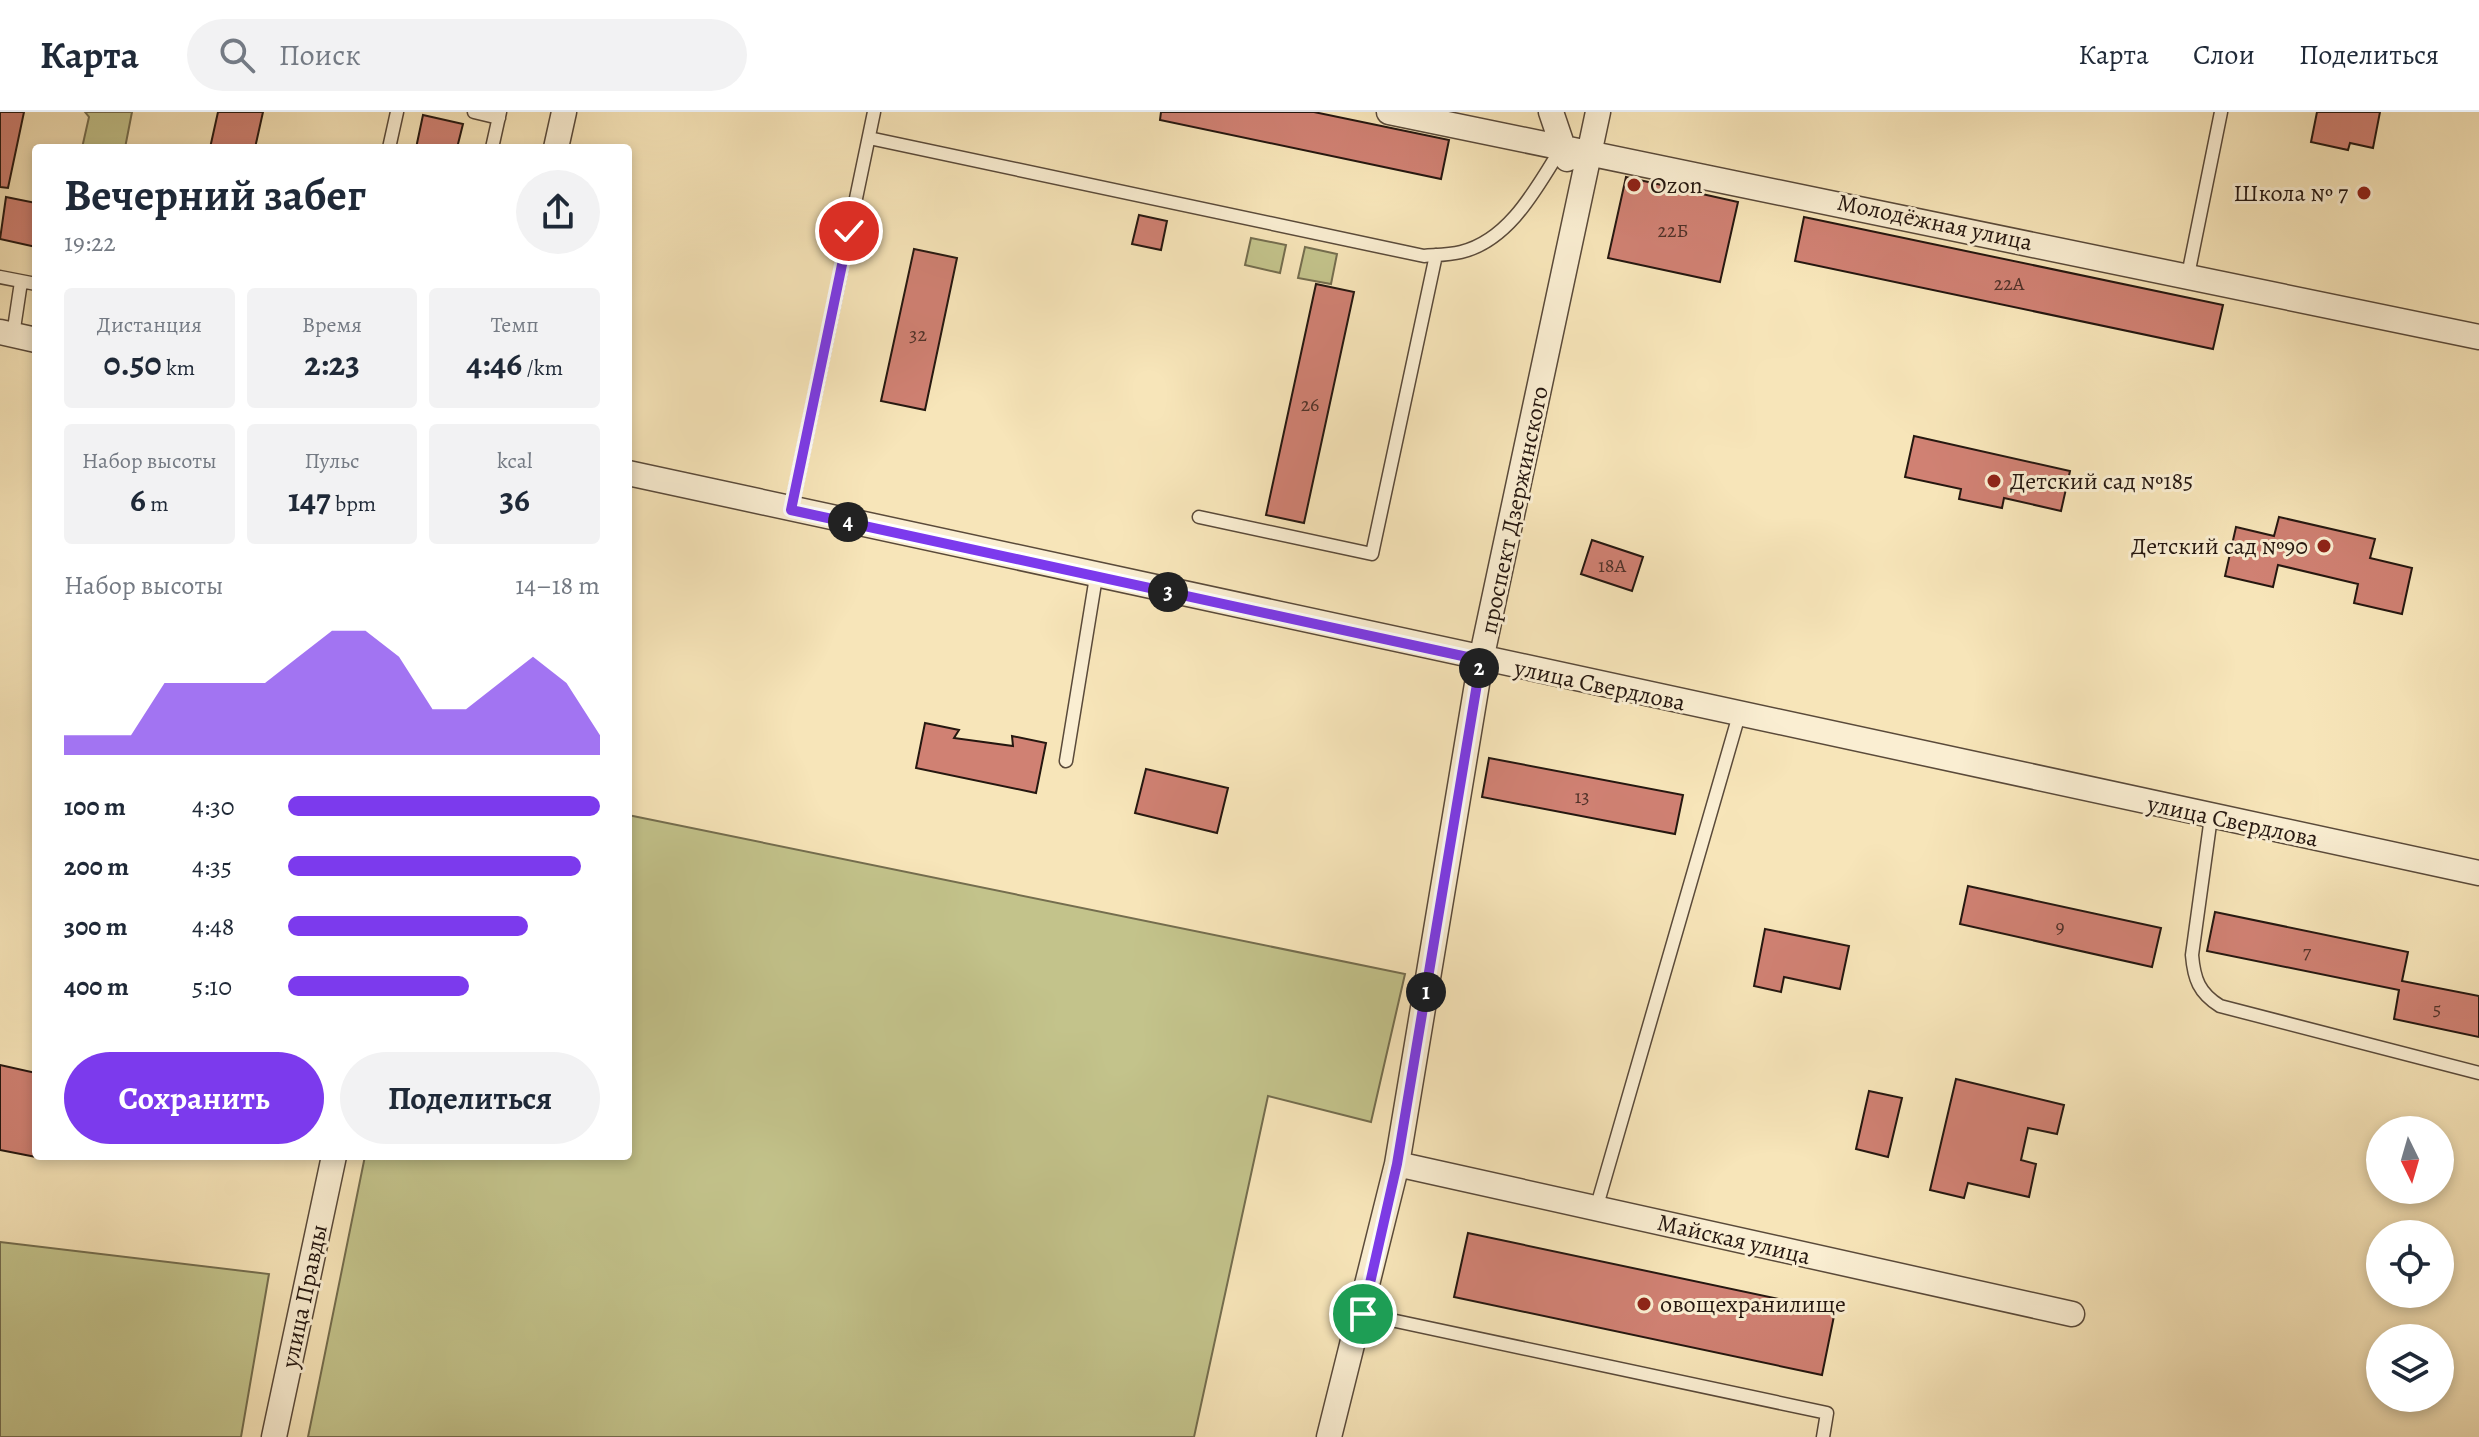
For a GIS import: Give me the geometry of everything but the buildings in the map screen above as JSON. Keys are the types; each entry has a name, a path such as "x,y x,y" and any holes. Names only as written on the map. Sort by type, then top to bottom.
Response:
{"street":[{"path":"557,144 564,112"},
{"name":"Молодёжная улица","path":"1389,112 1590,151 2479,337"},
{"path":"1551,112 1582,195"},
{"name":"проспект Дзержинского","path":"1329,1437 1363,1314 1397,1164 1481,660 1598,112"},
{"name":"улица Свердлова","path":"632,474 1096,577 2479,873"},
{"name":"улица Правды","path":"274,1437 333,1160"},
{"name":"Майская улица","path":"1397,1164 2072,1314"}],"lane":[{"path":"390,144 397,112"},
{"path":"474,112 500,115 493,144"},
{"path":"791,510 874,112"},
{"path":"2188,275 2221,112"},
{"path":"869,138 1424,256 1461,252 1496,237 1539,184 1562,147"},
{"path":"1199,517 1372,554 1436,255"},
{"path":"0,277 32,283"},
{"path":"16,336 21,282"},
{"path":"1066,761 1096,577"},
{"path":"1596,1209 1739,715"},
{"path":"2211,817 2192,955 2194,975 2204,996 2220,1006 2479,1073"},
{"path":"1363,1314 1827,1413 1823,1437"}],"green space":[{"path":"85,112 132,112 126,144 83,144 89,117"},
{"path":"1251,238 1286,245 1280,273 1245,265"},
{"path":"1305,247 1337,254 1331,284 1298,278"},
{"path":"632,816 1405,974 1371,1122 1268,1096 1194,1437 308,1437 364,1160 632,1160"},
{"path":"0,1242 269,1274 241,1437 0,1437"}],"place":[{"name":"Ozon","path":"1634,185"},
{"name":"Школа № 7","path":"2364,193"},
{"name":"Детский сад №185","path":"1994,481"},
{"name":"Детский сад №90","path":"2324,546"},
{"name":"овощехранилище","path":"1644,1304"}],"route":[{"path":"849,231 791,510 1481,660 1397,1164 1363,1314"}]}
